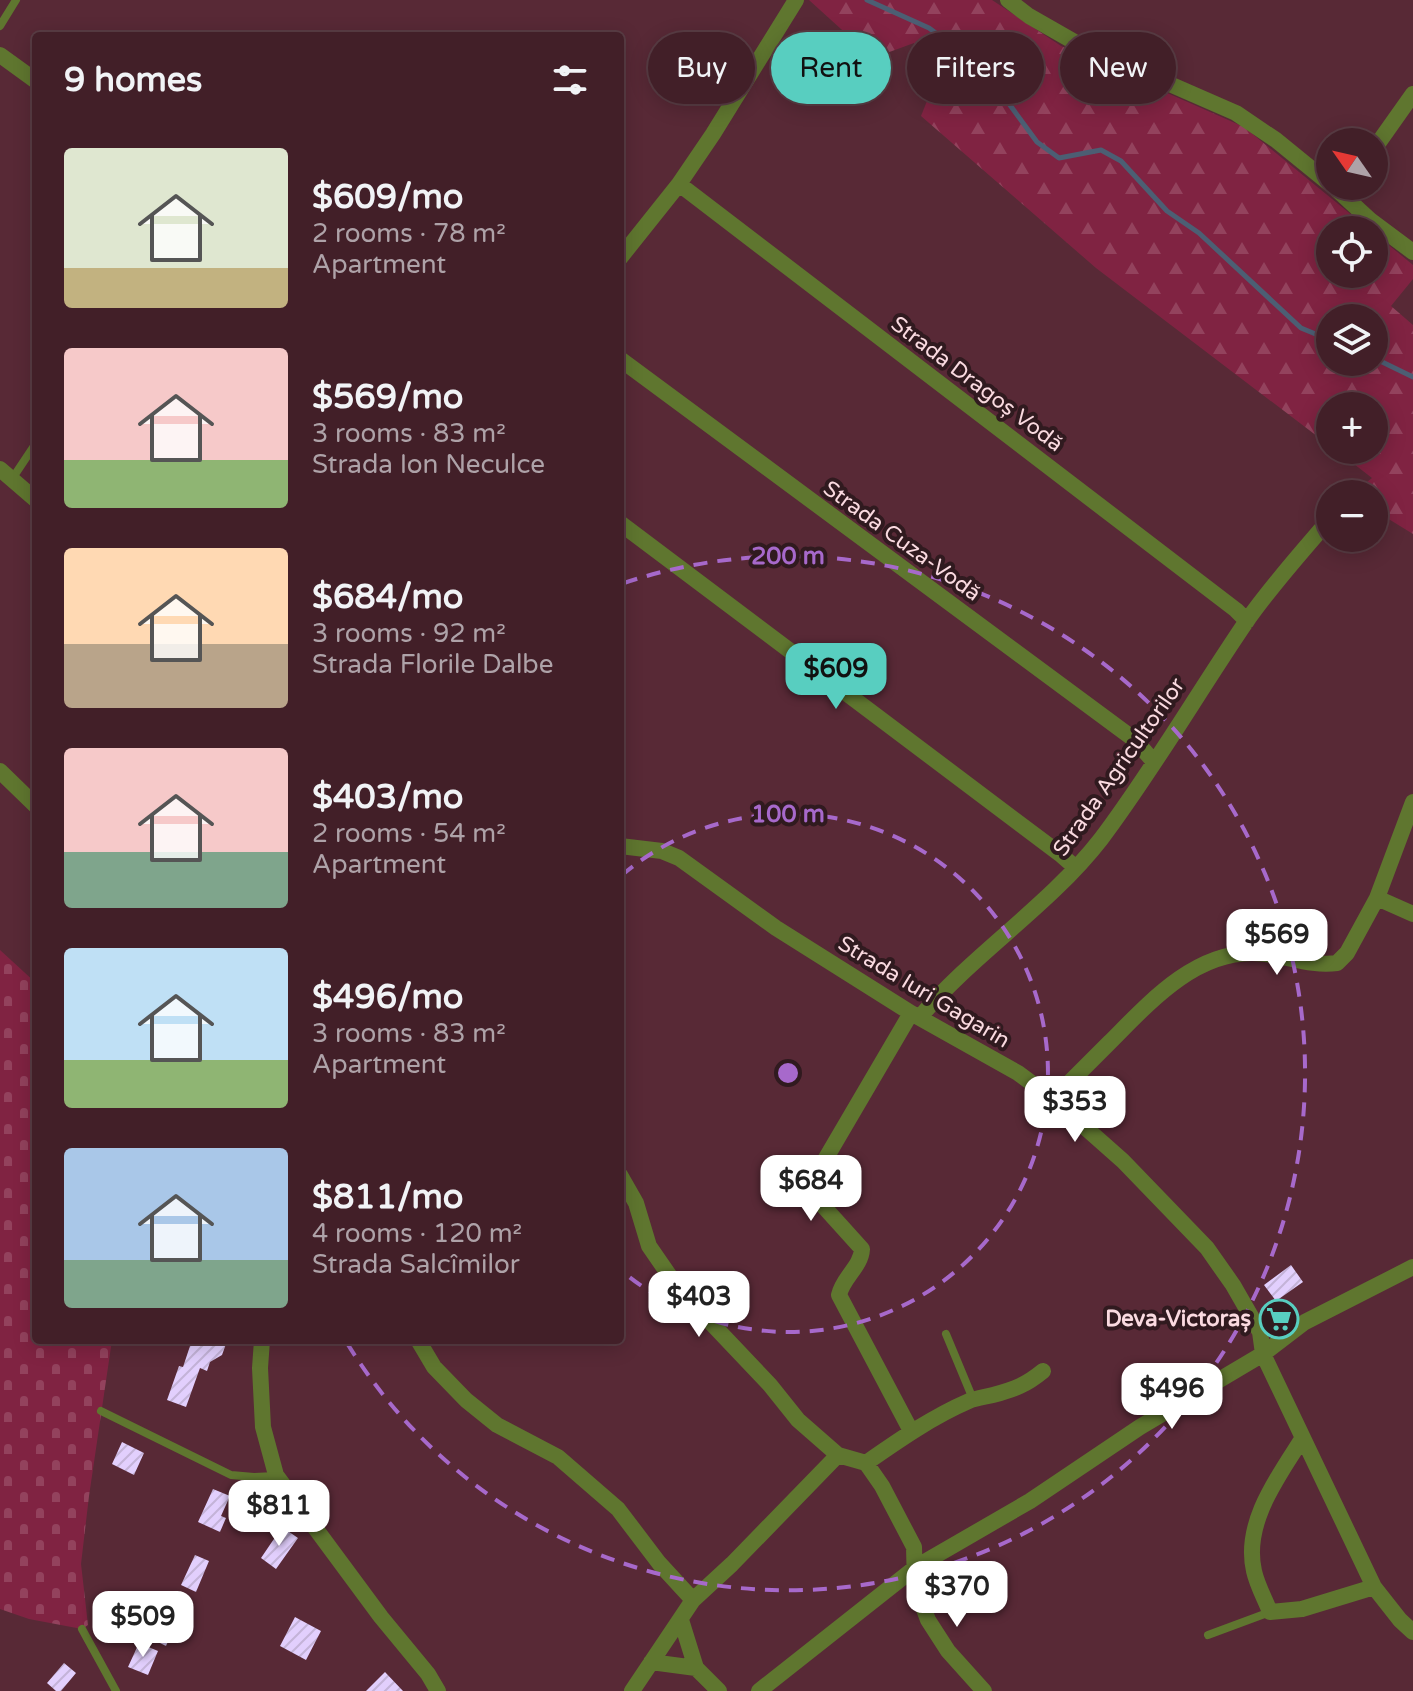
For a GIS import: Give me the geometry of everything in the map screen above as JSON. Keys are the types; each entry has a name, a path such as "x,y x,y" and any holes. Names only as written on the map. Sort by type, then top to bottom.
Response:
{"street":[{"path":"624,253 679,184 713,134 796,0"},
{"path":"1008,0 1078,44 1236,113 1316,170"},
{"path":"0,55 32,78"},
{"path":"1388,129 1413,94"},
{"name":"Strada Dragoș Vodă","path":"679,184 1247,621"},
{"path":"1351,200 1370,220 1413,252"},
{"name":"Strada Cuza-Vodă","path":"624,362 1135,740 1154,762"},
{"path":"6,474 32,497"},
{"path":"624,526 1076,868"},
{"name":"Strada Agricultorilor","path":"911,1431 839,1295 841,1286 861,1259 862,1249 816,1198 813,1188 819,1170 915,1015 1076,868 1154,762 1247,621 1316,535"},
{"path":"0,771 32,802"},
{"path":"1053,1099 1148,1004 1174,982 1203,965 1229,955 1254,953 1324,965 1337,963 1347,953 1377,898 1413,802"},
{"name":"Strada Iuri Gagarin","path":"624,846 662,851 679,858 776,928 915,1015 1018,1073 1053,1099 1123,1161 1207,1248 1233,1285 1260,1332 1263,1354 1374,1587 1413,1632"},
{"path":"1377,898 1413,914"},
{"path":"624,1182 636,1203 649,1246 678,1288 770,1385 798,1420 838,1455 866,1463 882,1486 914,1547 915,1585 928,1620 948,1651 984,1691"},
{"path":"759,1691 916,1567 1030,1501 1140,1427 1263,1354 1305,1322 1413,1267"},
{"path":"262,1344 263,1427 276,1475 438,1691"},
{"path":"420,1344 434,1367 466,1400 497,1425 558,1457 618,1509 659,1563 693,1600"},
{"path":"866,1463 911,1431 973,1399 1028,1383 1043,1371"},
{"path":"1302,1439 1275,1481 1252,1543 1254,1570 1270,1612 1302,1609 1374,1587"},
{"path":"632,1691 693,1600 838,1455"},
{"path":"681,1620 696,1668 719,1691"},
{"path":"651,1662 696,1668"}],"lane":[{"path":"0,26 16,0"},
{"path":"6,474 32,447"},
{"path":"946,1334 973,1399"},
{"path":"101,1411 231,1475 276,1475"},
{"path":"1208,1635 1270,1612"},
{"path":"82,1629 116,1691"}],"green space":[{"path":"809,0 992,0 1040,32 907,32 907,46 891,51 891,32 844,32"},
{"path":"1044,35 1060,45 1060,104 1176,104 1176,97 1244,127 1316,186 1316,200 1333,200 1353,216 1316,216 1316,288 1388,288 1388,244 1413,265 1413,279 1391,306 1413,325 1413,534 1388,519 1388,480 1370,480 1372,478 1354,464 1388,464 1388,392 1316,392 1316,435 1096,268 921,116 926,104 1044,104"},
{"path":"0,950 32,979 32,1344 111,1344 81,1564 88,1625 82,1629 29,1619 0,1609"}],"building":[{"path":"1291,1265 1303,1282 1276,1301 1264,1285"},
{"path":"1282,1303 1292,1317 1278,1327 1269,1325 1264,1316"},
{"path":"191,1344 226,1344 222,1355 210,1362 207,1371 200,1368 186,1407 167,1400 179,1366 183,1367"},
{"path":"122,1442 144,1453 134,1475 112,1464"},
{"path":"213,1489 230,1496 221,1516 226,1518 220,1532 198,1522"},
{"path":"282,1527 298,1538 276,1569 261,1558"},
{"path":"195,1555 209,1561 196,1592 181,1585"},
{"path":"166,1609 180,1616 166,1646 152,1639"},
{"path":"295,1617 321,1631 306,1660 280,1646"},
{"path":"139,1643 158,1651 148,1675 128,1667"},
{"path":"64,1663 76,1673 61,1691 56,1691 47,1683"},
{"path":"385,1672 403,1691 366,1691"}],"waterway":[{"path":"867,0 929,28 982,67 1037,142 1059,158 1101,150 1121,161 1167,211 1199,233 1301,328 1316,334"},
{"path":"1388,365 1413,377"}],"place":[{"name":"Deva-Victoraș","path":"1279,1319"}]}
